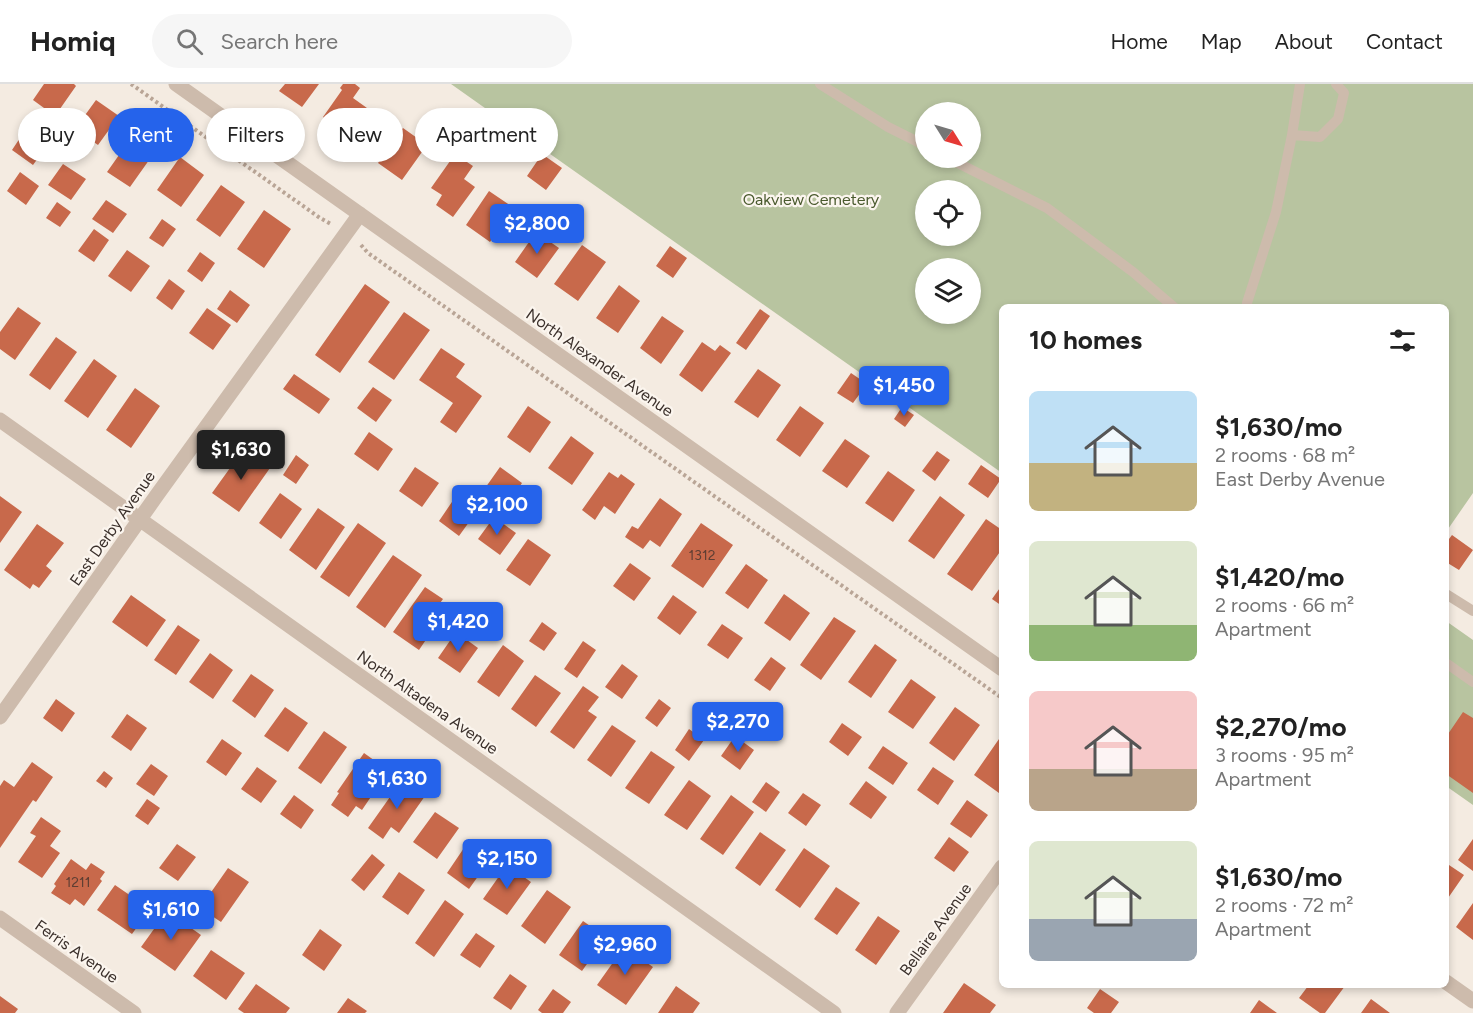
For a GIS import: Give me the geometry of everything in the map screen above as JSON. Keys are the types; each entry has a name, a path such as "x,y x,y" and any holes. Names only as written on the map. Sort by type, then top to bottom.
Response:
{"street":[{"name":"North Alexander Avenue","path":"176,84 999,667"},
{"name":"East Derby Avenue","path":"0,717 360,214"},
{"name":"North Altadena Avenue","path":"0,420 834,1013"},
{"name":"Bellaire Avenue","path":"897,1013 999,871"},
{"name":"Ferris Avenue","path":"0,918 134,1013"},
{"path":"1449,984 1473,1001"}],"lane":[{"path":"820,84 888,127 915,140"},
{"path":"1246,304 1276,212 1300,84"},
{"path":"1292,135 1320,137 1338,118 1344,93 1336,84"},
{"path":"968,168 1047,208 1133,272 1170,304"},
{"path":"1449,596 1473,611"},
{"path":"1449,665 1473,682"}],"path":[{"path":"131,84 331,224"},
{"path":"360,243 368,253 999,696"}],"green space":[{"name":"Oakview Cemetery","path":"451,84 1473,84 1473,493 1449,528 1449,304 999,304 999,471 558,160 558,108 485,108"},
{"path":"1449,623 1473,640 1473,805 1449,788"}],"building":[{"path":"44,84 74,84 76,86 61,108 44,108 33,100"},
{"path":"285,84 319,84 302,107 279,91"},
{"path":"343,84 355,84 360,88 353,98 367,108 329,108 342,90 340,88"},
{"path":"96,100 108,108 108,131 98,145 96,144 96,108 90,108"},
{"path":"403,128 415,136 415,162 402,180 378,163 403,162"},
{"path":"18,141 18,154 12,150"},
{"path":"114,162 148,162 130,187 107,172"},
{"path":"177,162 187,162 204,175 181,207 157,190"},
{"path":"449,162 467,162 473,166 464,179 475,187 453,217 436,205 442,195 431,188"},
{"path":"537,162 553,162 562,168 546,190 527,176"},
{"path":"63,164 86,179 71,200 48,185"},
{"path":"20,172 39,186 26,205 7,191"},
{"path":"221,185 245,202 220,237 196,220"},
{"path":"489,191 514,208 490,242 466,225"},
{"path":"106,200 127,214 113,233 92,219"},
{"path":"57,202 71,212 60,227 46,218"},
{"path":"264,210 291,229 264,268 237,249"},
{"path":"162,219 176,229 163,247 149,238"},
{"path":"94,229 109,240 94,262 78,251"},
{"path":"536,232 559,248 537,278 515,262"},
{"path":"582,245 606,262 578,301 554,284"},
{"path":"670,246 687,258 673,278 656,266"},
{"path":"127,250 150,266 131,292 108,276"},
{"path":"200,252 215,263 202,282 187,271"},
{"path":"169,279 185,291 172,310 156,298"},
{"path":"365,284 390,302 340,373 315,355"},
{"path":"619,285 640,301 618,333 596,318"},
{"path":"230,290 250,305 237,323 217,309"},
{"path":"18,307 41,323 15,360 0,349 0,332"},
{"path":"207,308 231,325 213,350 189,333"},
{"path":"760,309 770,316 746,350 736,343"},
{"path":"404,312 430,330 394,380 368,362"},
{"path":"662,316 684,331 661,364 640,348"},
{"path":"56,337 77,352 50,390 29,375"},
{"path":"702,342 715,351 720,345 731,353 702,392 679,375"},
{"path":"441,348 465,364 456,377 482,396 456,433 440,422 453,403 419,380"},
{"path":"94,359 117,376 88,418 64,401"},
{"path":"758,369 781,385 758,418 734,402"},
{"path":"851,373 867,384 853,403 837,393"},
{"path":"294,374 330,399 319,414 283,389"},
{"path":"373,387 392,400 376,422 357,408"},
{"path":"135,388 160,406 131,448 106,430"},
{"path":"528,406 551,422 530,453 507,437"},
{"path":"800,406 824,423 800,457 776,440"},
{"path":"902,407 914,415 905,427 894,419"},
{"path":"369,432 393,449 378,471 354,454"},
{"path":"571,436 594,453 572,485 548,468"},
{"path":"845,439 870,456 847,488 822,471"},
{"path":"243,450 270,468 239,512 212,493"},
{"path":"937,451 950,460 935,481 922,471"},
{"path":"296,455 309,465 296,484 283,475"},
{"path":"981,465 999,478 999,482 988,498 968,484"},
{"path":"415,467 439,483 422,507 399,491"},
{"path":"500,467 522,483 506,507 483,491"},
{"path":"888,471 915,490 893,522 865,503"},
{"path":"609,472 618,478 621,474 635,484 615,514 604,506 595,520 582,510"},
{"path":"280,493 302,509 281,539 259,523"},
{"path":"0,496 22,512 0,543"},
{"path":"456,496 477,511 459,536 439,521"},
{"path":"940,496 965,515 934,559 908,541"},
{"path":"660,498 682,514 660,547 650,540 643,549 625,537 632,526 638,529"},
{"path":"318,508 345,527 316,570 289,550"},
{"path":"494,517 516,533 500,555 478,539"},
{"path":"986,519 999,528 999,553 972,591 947,574"},
{"path":"358,523 386,543 349,597 320,577"},
{"path":"701,523 733,545 703,588 671,566"},
{"path":"37,524 64,543 46,566 52,571 39,588 33,584 30,589 4,570"},
{"path":"1452,535 1473,550 1459,570 1449,564 1449,539"},
{"path":"528,539 551,555 530,586 506,570"},
{"path":"393,555 422,575 385,628 356,607"},
{"path":"630,563 651,578 634,601 613,586"},
{"path":"746,564 768,580 748,609 725,593"},
{"path":"425,587 443,599 430,617 438,622 419,650 393,632"},
{"path":"999,589 999,604 992,599"},
{"path":"784,594 810,613 790,641 764,623"},
{"path":"131,595 166,620 147,647 112,622"},
{"path":"673,595 697,612 680,635 657,618"},
{"path":"834,617 856,631 821,680 800,665"},
{"path":"542,622 557,633 544,651 529,641"},
{"path":"722,624 743,638 728,659 707,645"},
{"path":"178,625 200,640 176,675 154,660"},
{"path":"456,632 478,648 460,673 438,658"},
{"path":"583,641 596,650 577,678 564,669"},
{"path":"875,644 897,660 871,698 848,682"},
{"path":"503,645 524,661 499,697 477,682"},
{"path":"210,653 233,670 213,699 189,682"},
{"path":"771,657 786,668 770,691 754,680"},
{"path":"622,664 638,676 622,699 605,687"},
{"path":"251,674 274,690 255,718 232,701"},
{"path":"535,675 561,693 536,727 511,709"},
{"path":"911,679 936,697 913,729 888,712"},
{"path":"583,686 599,697 588,711 597,717 574,749 550,732"},
{"path":"56,699 75,713 62,732 43,718"},
{"path":"659,699 671,708 657,727 645,718"},
{"path":"285,707 308,723 288,752 264,736"},
{"path":"955,707 980,725 954,761 929,743"},
{"path":"1463,712 1473,718 1473,793 1449,776 1449,733"},
{"path":"127,714 147,728 131,751 111,737"},
{"path":"842,723 862,737 848,756 829,742"},
{"path":"612,725 636,741 611,777 587,760"},
{"path":"689,729 704,740 689,761 675,750"},
{"path":"324,731 347,747 321,784 298,768"},
{"path":"735,736 754,750 740,770 721,756"},
{"path":"222,739 242,753 226,776 206,762"},
{"path":"999,739 999,793 974,775"},
{"path":"883,746 908,763 893,785 868,768"},
{"path":"651,751 675,767 649,804 625,788"},
{"path":"364,753 378,763 375,769 385,776 362,810 356,806 348,817 331,805 339,793 337,792"},
{"path":"32,762 53,777 36,802 33,800 0,848 0,786 4,780 14,787"},
{"path":"151,764 168,776 154,796 136,784"},
{"path":"257,767 277,781 261,803 241,789"},
{"path":"933,767 954,781 938,805 917,790"},
{"path":"104,771 113,778 106,788 96,781"},
{"path":"402,780 425,796 399,833 391,827 383,839 368,828"},
{"path":"689,780 711,796 687,830 664,815"},
{"path":"866,781 887,797 871,819 849,804"},
{"path":"766,782 780,792 766,812 752,802"},
{"path":"803,793 821,805 806,826 788,813"},
{"path":"294,795 314,810 301,829 280,814"},
{"path":"731,795 754,812 723,855 700,839"},
{"path":"147,799 160,808 148,825 135,816"},
{"path":"967,800 988,815 971,838 950,824"},
{"path":"435,812 459,828 437,859 413,842"},
{"path":"41,817 61,831 50,846 60,853 42,878 18,862 36,836 30,833"},
{"path":"760,832 786,850 760,886 735,868"},
{"path":"949,837 969,852 954,872 934,858"},
{"path":"1473,839 1473,871 1458,860"},
{"path":"468,842 491,858 469,889 447,873"},
{"path":"177,844 196,857 178,881 159,868"},
{"path":"804,848 830,866 800,908 775,890"},
{"path":"372,854 385,865 364,891 351,880"},
{"path":"71,859 86,870 91,863 105,872 100,879 102,881 84,906 75,899 70,905 51,893 56,886 54,884"},
{"path":"507,865 531,882 507,915 483,899"},
{"path":"1449,865 1464,875 1449,897"},
{"path":"228,868 249,882 221,922 200,908"},
{"path":"399,872 425,890 408,915 382,897"},
{"path":"115,885 150,909 132,934 97,910"},
{"path":"836,887 860,903 837,935 814,919"},
{"path":"547,890 571,907 545,944 521,926"},
{"path":"445,900 464,914 434,957 415,943"},
{"path":"1473,903 1473,940 1456,927"},
{"path":"167,911 201,935 175,971 141,947"},
{"path":"878,916 900,931 876,965 855,950"},
{"path":"583,921 606,937 582,971 559,955"},
{"path":"320,929 342,945 324,971 302,955"},
{"path":"476,933 495,946 480,968 460,955"},
{"path":"624,947 653,967 626,1005 597,985"},
{"path":"211,950 245,973 226,1000 193,976"},
{"path":"510,974 527,986 511,1010 493,998"},
{"path":"964,983 996,1005 990,1013 943,1013"},
{"path":"256,984 290,1008 286,1013 244,1013 238,1009"},
{"path":"676,986 700,1003 693,1013 658,1013"},
{"path":"1306,988 1344,988 1325,1013 1320,1013 1299,998"},
{"path":"553,989 571,1002 563,1013 542,1013 538,1010"},
{"path":"1100,989 1119,1002 1111,1013 1094,1013 1087,1008"},
{"path":"0,996 18,1009 15,1013 0,1013"},
{"path":"348,998 367,1011 365,1013 337,1013"},
{"path":"1371,999 1390,1013 1361,1013"},
{"path":"1259,1000 1277,1013 1250,1013"}]}
